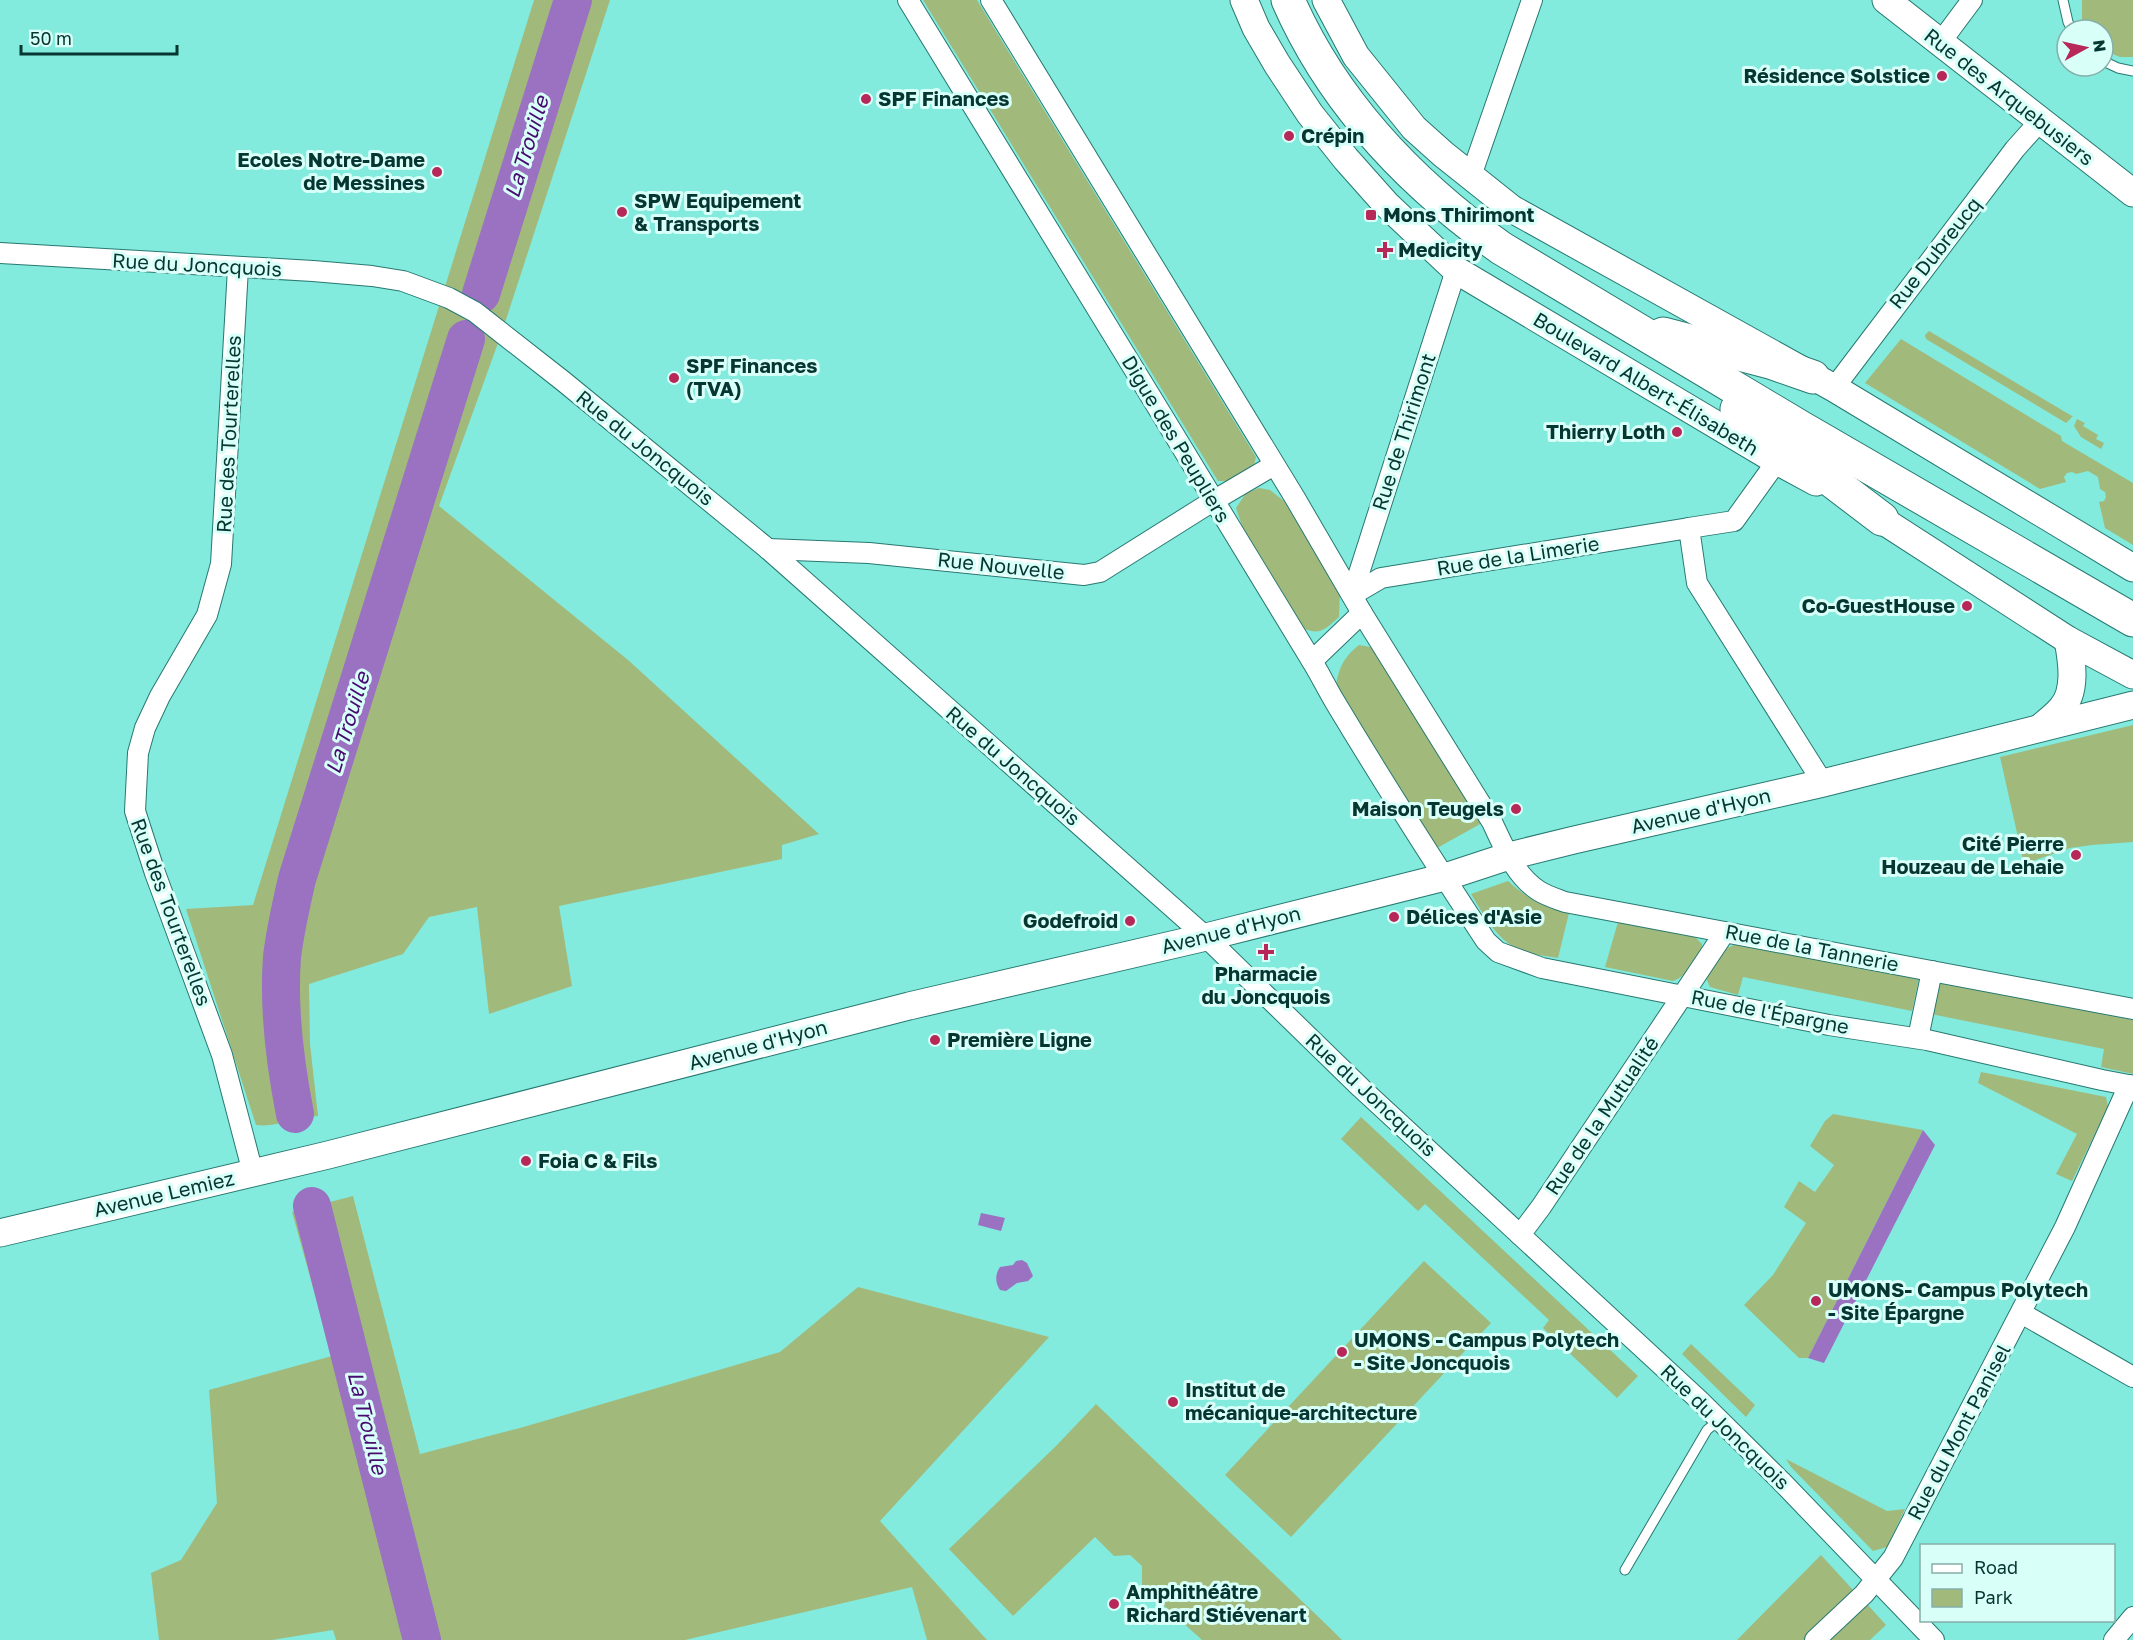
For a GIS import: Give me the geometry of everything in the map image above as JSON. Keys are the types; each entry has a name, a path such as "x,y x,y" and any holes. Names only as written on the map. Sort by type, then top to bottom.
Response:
{"highway":[{"path":"1277,0 1312,69 1353,118 1439,201 1501,248 2133,620"},
{"path":"1288,0 1318,61 1338,90 1412,176"},
{"path":"1632,326 1725,349 1823,382"},
{"path":"1632,326 1779,442 1882,519"}],"street":[{"name":"Digue des Peupliers","path":"908,0 1044,219 1333,699 1445,877"},
{"path":"991,0 1362,613 1492,822 1509,856"},
{"name":"Boulevard Albert-Élisabeth","path":"1244,0 1256,28 1310,114 1386,204 1456,270 1777,461 1882,519 2068,640 2133,675"},
{"path":"1326,0 1333,17 1356,56 1414,128 1512,209 1823,382 2133,568"},
{"path":"1471,176 1532,0"},
{"name":"Rue des Arquebusiers","path":"1886,0 2133,193"},
{"path":"1940,43 1972,0"},
{"name":"Rue Dubreucq","path":"1823,382 2040,121"},
{"name":"Rue du Joncquois","path":"0,253 313,271 386,278 403,281 449,298 475,312 768,549 1206,937 1361,1088 1666,1368 1781,1481 1934,1640"},
{"name":"Rue des Tourterelles","path":"238,268 221,564 207,615 160,696 145,728 138,753 135,811 155,873 222,1055 253,1173"},
{"name":"Rue de Thirimont","path":"1352,595 1456,270"},
{"name":"Rue de la Limerie","path":"1352,595 1381,578 1734,521 1777,461"},
{"name":"Rue Nouvelle","path":"768,549 869,553 1084,574 1100,572 1274,465"},
{"path":"1689,528 1697,583 1823,783"},
{"path":"1312,662 1362,613"},
{"path":"2039,729 2063,708 2070,689 2072,662 2068,640"},
{"name":"Avenue d'Hyon","path":"328,1155 909,1006 1206,937 1445,877 1509,856 1823,783 2133,705"},
{"name":"Rue de la Tannerie","path":"1509,856 1523,879 1540,892 1566,902 2133,1009"},
{"name":"Rue de l'Épargne","path":"1445,877 1486,940 1498,952 1542,968 1829,1025 1918,1038 2131,1085"},
{"name":"Rue de la Mutualité","path":"1520,1235 1725,932"},
{"path":"1918,1038 1932,971"},
{"name":"Rue du Mont Panisel","path":"1815,1640 1876,1581 1893,1558 2065,1227 2131,1085"},
{"name":"Avenue Lemiez","path":"0,1233 328,1155"},
{"path":"2021,1313 2133,1377"},
{"path":"2114,1640 2133,1617"}],"lane":[{"path":"2063,0 2067,18"},
{"path":"2115,67 2133,71"},
{"path":"1625,1570 1707,1430 1719,1420"}],"green space":[{"path":"534,0 610,0 502,332 439,506 628,660 819,834 782,845 782,859 559,906 572,986 489,1014 477,907 429,917 403,954 309,984 310,1044 318,1116 272,1125 256,1125 186,909 253,905"},
{"path":"923,0 977,0 1256,457 1253,469 1230,481 1218,481"},
{"path":"2082,0 2133,0 2133,57 2115,55 2115,18 2082,18"},
{"path":"1929,331 2073,416 2066,423 1926,339 1925,335"},
{"path":"1901,339 2061,436 2062,441 2133,483 2133,545 2105,528 2099,502 2104,501 2106,497 2105,492 2100,489 2098,477 2088,471 2076,474 2067,473 2064,477 2066,482 2040,489 1865,383"},
{"path":"2077,419 2085,423 2083,426 2098,435 2096,439 2104,443 2101,449 2081,437 2074,426"},
{"path":"1259,488 1270,490 1284,501 1340,593 1339,617 1322,630 1302,628 1242,526 1236,508 1246,493"},
{"path":"1359,645 1376,648 1482,823 1437,848 1336,685 1343,663"},
{"path":"2133,725 2133,842 2070,848 2024,864 2000,757"},
{"path":"1508,881 1536,902 1569,913 1558,958 1525,952 1507,942 1493,928 1471,894"},
{"path":"1618,922 1695,937 1702,944 1699,956 1688,971 1673,981 1605,967"},
{"path":"1737,944 1919,978 1912,1011 1743,977 1738,995 1710,987 1706,978 1724,949"},
{"path":"1938,979 2133,1020 2133,1074 2101,1067 2104,1049 1931,1014"},
{"path":"1981,1072 2106,1097 2108,1107 2072,1181 2056,1174 2077,1134 1978,1083"},
{"path":"1833,1114 1923,1130 1808,1358 1799,1358 1744,1305 1773,1275 1806,1223 1784,1207 1799,1181 1815,1192 1834,1165 1810,1146 1825,1121"},
{"path":"1361,1117 1638,1376 1617,1398 1543,1328 1549,1320 1425,1204 1418,1211 1341,1139"},
{"path":"353,1196 420,1454 520,1428 780,1352 858,1287 1049,1337 880,1521 987,1640 927,1640 912,1587 685,1640 336,1640 333,1630 272,1640 159,1640 151,1573 181,1560 217,1503 209,1390 332,1356 292,1212"},
{"path":"1424,1261 1491,1323 1291,1537 1225,1475"},
{"path":"1691,1344 1755,1405 1746,1417 1682,1354"},
{"path":"1096,1404 1342,1640 1202,1640 1142,1586 1142,1566 1130,1555 1114,1556 1095,1537 1013,1616 949,1549 1056,1446"},
{"path":"1786,1459 1887,1511 1905,1509 1887,1547 1873,1551 1791,1467"},
{"path":"1821,1555 1854,1591 1805,1640 1737,1640"},
{"path":"1867,1604 1886,1625 1870,1640 1827,1640"}],"shaded area":[{"path":"1923,1130 1935,1145 1824,1363 1808,1358"},
{"path":"981,1213 1005,1218 1001,1231 978,1225"},
{"path":"1022,1260 1027,1263 1033,1276 1028,1281 1017,1283 1006,1291 1000,1290 996,1278 1000,1267 1013,1265 1016,1261"}],"waterway":[{"name":"La Trouille","path":"481,294 573,0"},
{"name":"La Trouille","path":"295,1114 285,1056 281,997 282,957 286,928 297,879 466,339"},
{"name":"La Trouille","path":"312,1206 422,1640"}],"place":[{"name":"Résidence Solstice","path":"1942,76"},
{"name":"SPF Finances","path":"866,99"},
{"name":"Crépin","path":"1289,136"},
{"name":"Ecoles Notre-Dame de Messines","path":"437,172"},
{"name":"SPW Equipement & Transports","path":"622,212"},
{"name":"Mons Thirimont","path":"1371,215"},
{"name":"Medicity","path":"1385,250"},
{"name":"SPF Finances (TVA)","path":"674,378"},
{"name":"Thierry Loth","path":"1677,432"},
{"name":"Co-GuestHouse","path":"1967,606"},
{"name":"Maison Teugels","path":"1516,809"},
{"name":"Cité Pierre Houzeau de Lehaie","path":"2076,855"},
{"name":"Délices d'Asie","path":"1394,917"},
{"name":"Godefroid","path":"1130,921"},
{"name":"Pharmacie du Joncquois","path":"1266,952"},
{"name":"Première Ligne","path":"935,1040"},
{"name":"Foia C & Fils","path":"526,1161"},
{"name":"UMONS- Campus Polytech - Site Épargne","path":"1816,1301"},
{"name":"UMONS - Campus Polytech - Site Joncquois","path":"1342,1352"},
{"name":"Institut de mécanique-architecture","path":"1173,1402"},
{"name":"Amphithéâtre Richard Stiévenart","path":"1114,1604"}]}
